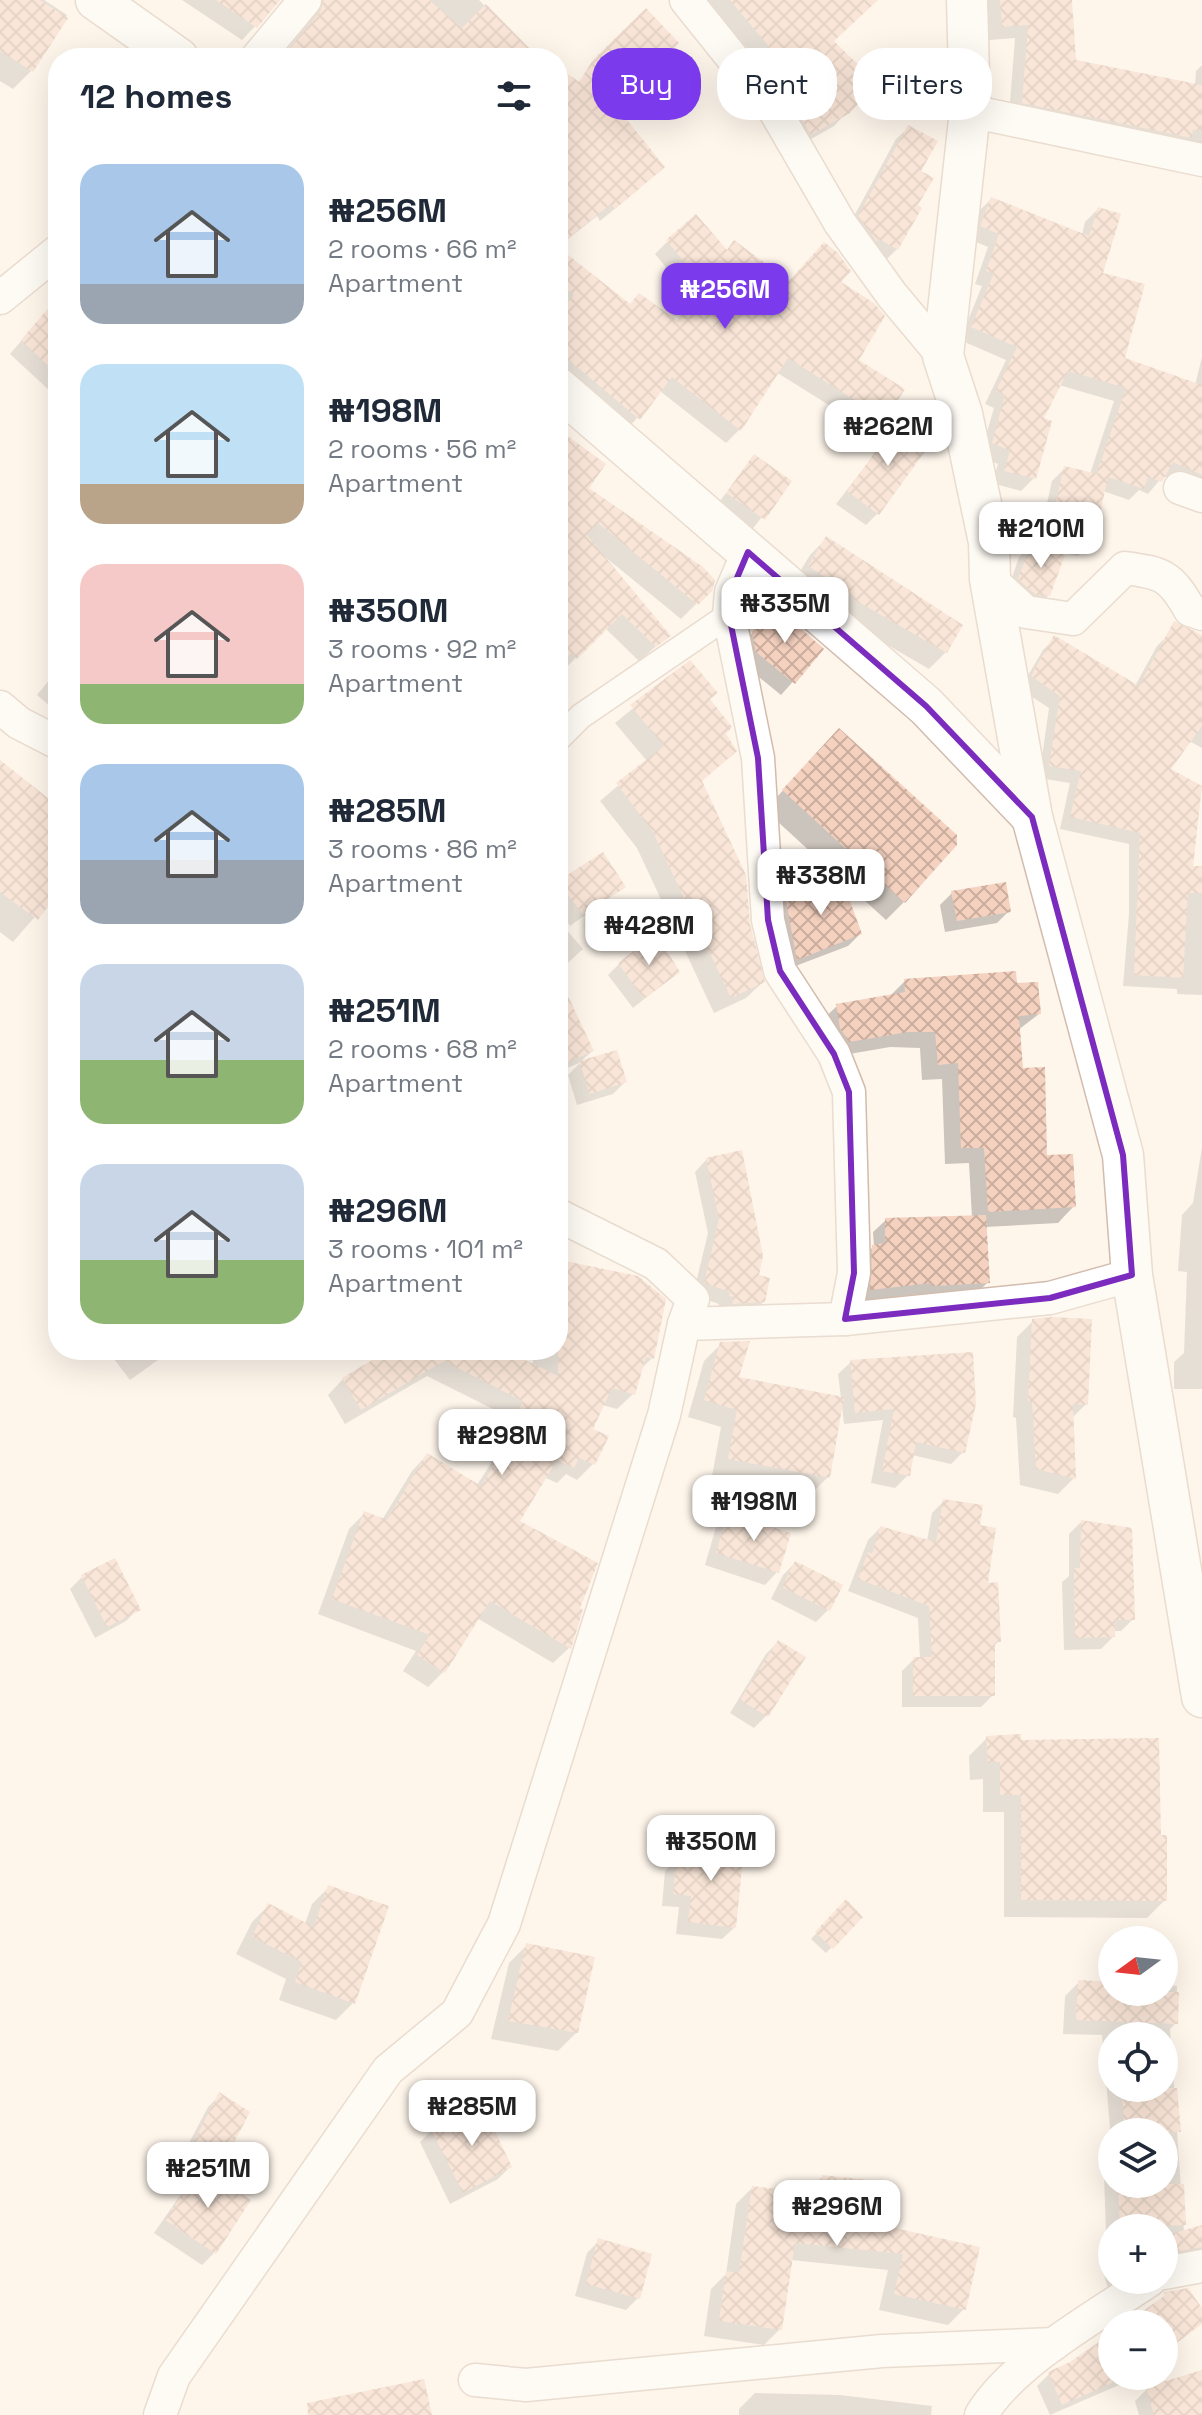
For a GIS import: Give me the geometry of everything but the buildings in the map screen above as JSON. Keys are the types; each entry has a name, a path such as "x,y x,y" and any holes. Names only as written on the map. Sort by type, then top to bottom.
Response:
{"street":[{"path":"96,0 164,48"},
{"path":"265,48 305,0"},
{"path":"686,0 775,111 840,223 892,295 943,356 962,414 989,542 990,579 1032,817 1123,1155 1132,1275 1202,1697"},
{"path":"967,0 968,48"},
{"path":"992,116 1202,160"},
{"path":"943,356 969,120"},
{"path":"0,298 48,259"},
{"path":"568,397 926,706 1032,817"},
{"path":"748,552 731,592 729,615 758,758 768,920 780,971 834,1054 849,1092 854,1273 845,1319"},
{"path":"990,579 1026,612 1073,619 1125,568 1155,572 1174,582 1190,610 1202,614"},
{"path":"568,729 581,716 729,615"},
{"path":"0,707 19,723 48,738"},
{"path":"160,2415 174,2376 388,2070 457,2013 504,1924 664,1415 684,1324 693,1299 656,1264 568,1220"},
{"path":"684,1324 845,1319 1050,1298 1132,1275"},
{"path":"1178,2270 1202,2266"},
{"path":"981,2415 991,2399 1054,2344 1129,2294"},
{"path":"475,2380 526,2385 882,2351 1054,2344"}],"highlighted area":[{"path":"748,552 926,706 1032,817 1123,1155 1132,1275 1050,1298 845,1319 854,1273 849,1092 834,1054 780,971 768,920 758,758 729,615 731,592"}]}
